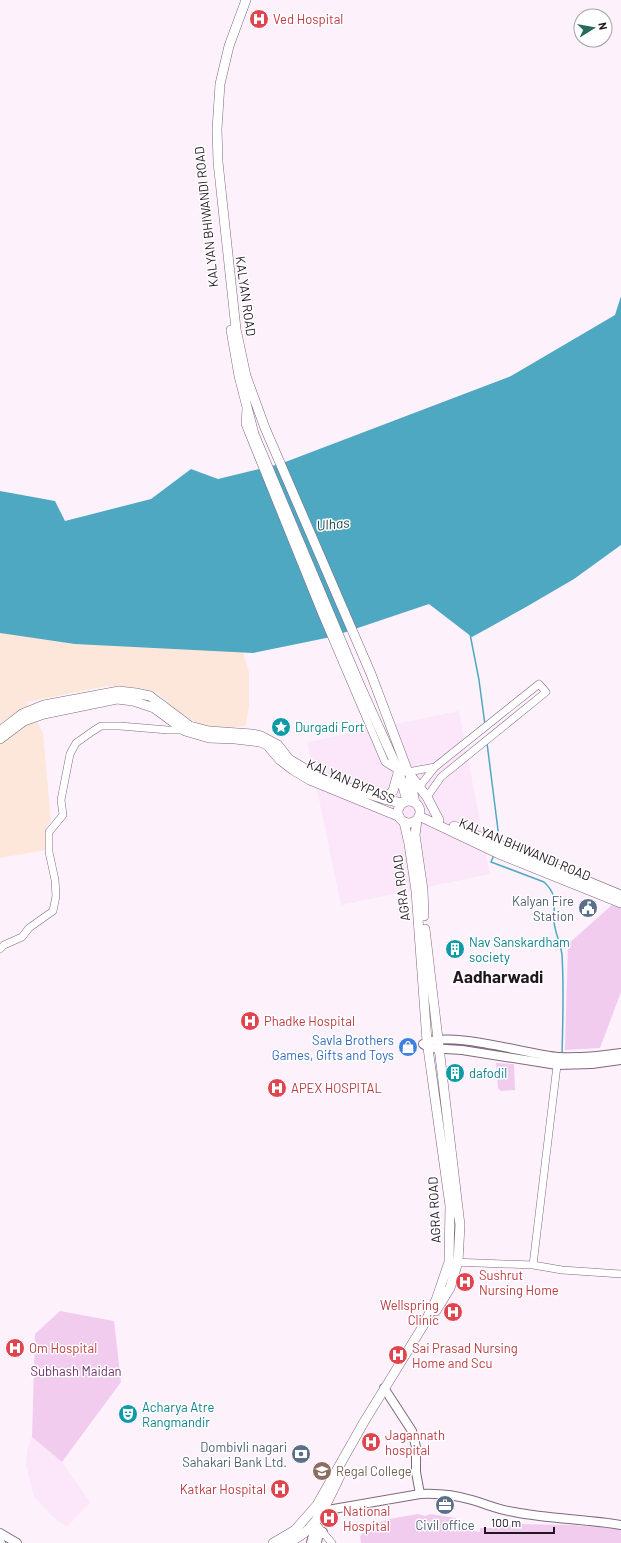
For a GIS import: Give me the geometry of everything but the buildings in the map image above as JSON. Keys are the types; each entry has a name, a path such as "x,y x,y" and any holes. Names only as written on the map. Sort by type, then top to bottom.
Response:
{"main road":[{"name":"KALYAN BHIWANDI ROAD","path":"241,0 225,43 215,84 211,135 221,245 231,330 239,376 252,434 355,682 403,770"},
{"name":"KALYAN ROAD","path":"246,0 227,54 220,84 217,129 224,216 236,329 246,376 265,428 371,674 403,770"},
{"path":"0,730 22,714 44,704 119,691 150,696 178,721"},
{"path":"0,739 24,721 31,718 117,699 134,701 154,708 188,728"},
{"name":"KALYAN BYPASS","path":"188,728 261,736 278,745 289,759 322,779 413,809"},
{"name":"KALYAN BYPASS","path":"188,728 209,738 260,742 267,745 280,760 293,770 310,780 401,819"},
{"path":"403,770 427,797 439,820"},
{"path":"384,799 393,791 403,770"},
{"path":"403,770 413,809 410,823 401,819 398,809 413,809"},
{"name":"KALYAN BHIWANDI ROAD","path":"413,809 581,888 621,903"},
{"name":"KALYAN BHIWANDI ROAD","path":"413,809 488,844"},
{"name":"AGRA ROAD","path":"413,809 415,835 423,890 431,1044"},
{"name":"AGRA ROAD","path":"286,1543 315,1530 322,1511 350,1456 423,1326 454,1262 450,1206 431,1044 416,891 409,844 401,819"},
{"name":"KALYAN BHIWANDI ROAD","path":"500,850 555,868 621,895"},
{"path":"431,1044 451,1039 492,1045 558,1061 621,1053"},
{"path":"431,1044 490,1054 592,1064 621,1060"},
{"path":"490,1054 492,1045"},
{"path":"386,1391 412,1431 416,1447 416,1472 420,1494"},
{"name":"AGRA ROAD","path":"315,1530 317,1505 386,1391"},
{"path":"322,1511 420,1494 433,1494 454,1496 515,1513 593,1520 621,1525"},
{"name":"AGRA ROAD","path":"273,1543 295,1530 315,1530"},
{"path":"311,1543 315,1530"},
{"path":"0,1533 17,1543"}],"street":[{"path":"246,403 245,424 252,434"},
{"path":"419,787 435,767 539,684 546,692 441,777 427,797"},
{"path":"0,949 4,945 22,937 29,928 53,911 56,896 55,880 49,852 49,832 62,815 61,800 70,754 76,743 101,726 135,726 156,729 188,728"},
{"path":"403,770 435,767"},
{"path":"430,773 438,781"},
{"path":"533,1266 558,1061"},
{"path":"454,1262 533,1266 562,1270 621,1274"},
{"path":"315,1530 332,1543"}],"shaded area":[{"path":"0,631 242,649 249,672 249,706 246,726 229,728 200,725 175,709 159,694 140,688 107,686 27,702 43,733 51,821 47,826 46,850 0,858"},
{"path":"459,711 490,874 341,905 307,742"},
{"path":"32,1437 62,1462 90,1502 67,1527 53,1517 34,1497 26,1465 27,1450"}],"green space":[{"path":"612,905 621,908 621,992 600,1048 565,1050 568,944"},
{"path":"496,1063 514,1064 515,1090 501,1091 498,1088"},
{"name":"Subhash Maidan","path":"60,1311 114,1321 121,1382 62,1462 32,1437 35,1334"},
{"path":"418,1514 425,1516 430,1514 456,1518 456,1528 480,1532 480,1528 494,1528 515,1524 572,1525 621,1529 621,1543 361,1543 360,1537 371,1526 386,1520"}],"water":[{"name":"Ulhas","path":"621,296 621,545 574,579 472,637 429,604 331,637 253,653 75,644 0,633 0,491 55,501 65,521 151,499 191,469 218,479 280,464 511,376 615,315"}],"waterway":[{"path":"470,634 479,680 485,725"},
{"path":"487,743 499,838 498,840"},
{"path":"494,855 491,862 544,882 552,892 554,901 554,922 562,955 562,1054"}],"place":[{"name":"Ved Hospital","path":"259,19"},
{"name":"Durgadi Fort","path":"281,727"},
{"name":"Kalyan Fire Station","path":"588,908"},
{"name":"Nav Sanskardham society","path":"455,949"},
{"name":"Phadke Hospital","path":"250,1021"},
{"name":"Savla Brothers Games, Gifts and Toys","path":"408,1047"},
{"name":"dafodil","path":"455,1073"},
{"name":"APEX HOSPITAL","path":"277,1088"},
{"name":"Sushrut Nursing Home","path":"465,1282"},
{"name":"Wellspring Clinic","path":"453,1312"},
{"name":"Om Hospital","path":"15,1348"},
{"name":"Sai Prasad Nursing Home and Scu","path":"398,1355"},
{"name":"Acharya Atre Rangmandir","path":"128,1414"},
{"name":"Jagannath hospital","path":"371,1442"},
{"name":"Dombivli nagari Sahakari Bank Ltd.","path":"301,1454"},
{"name":"Regal College","path":"322,1471"},
{"name":"Katkar Hospital","path":"280,1489"},
{"name":"Civil office","path":"445,1505"},
{"name":"National Hospital","path":"329,1518"}],"district":[{"name":"Aadharwadi","path":"498,977"}]}
